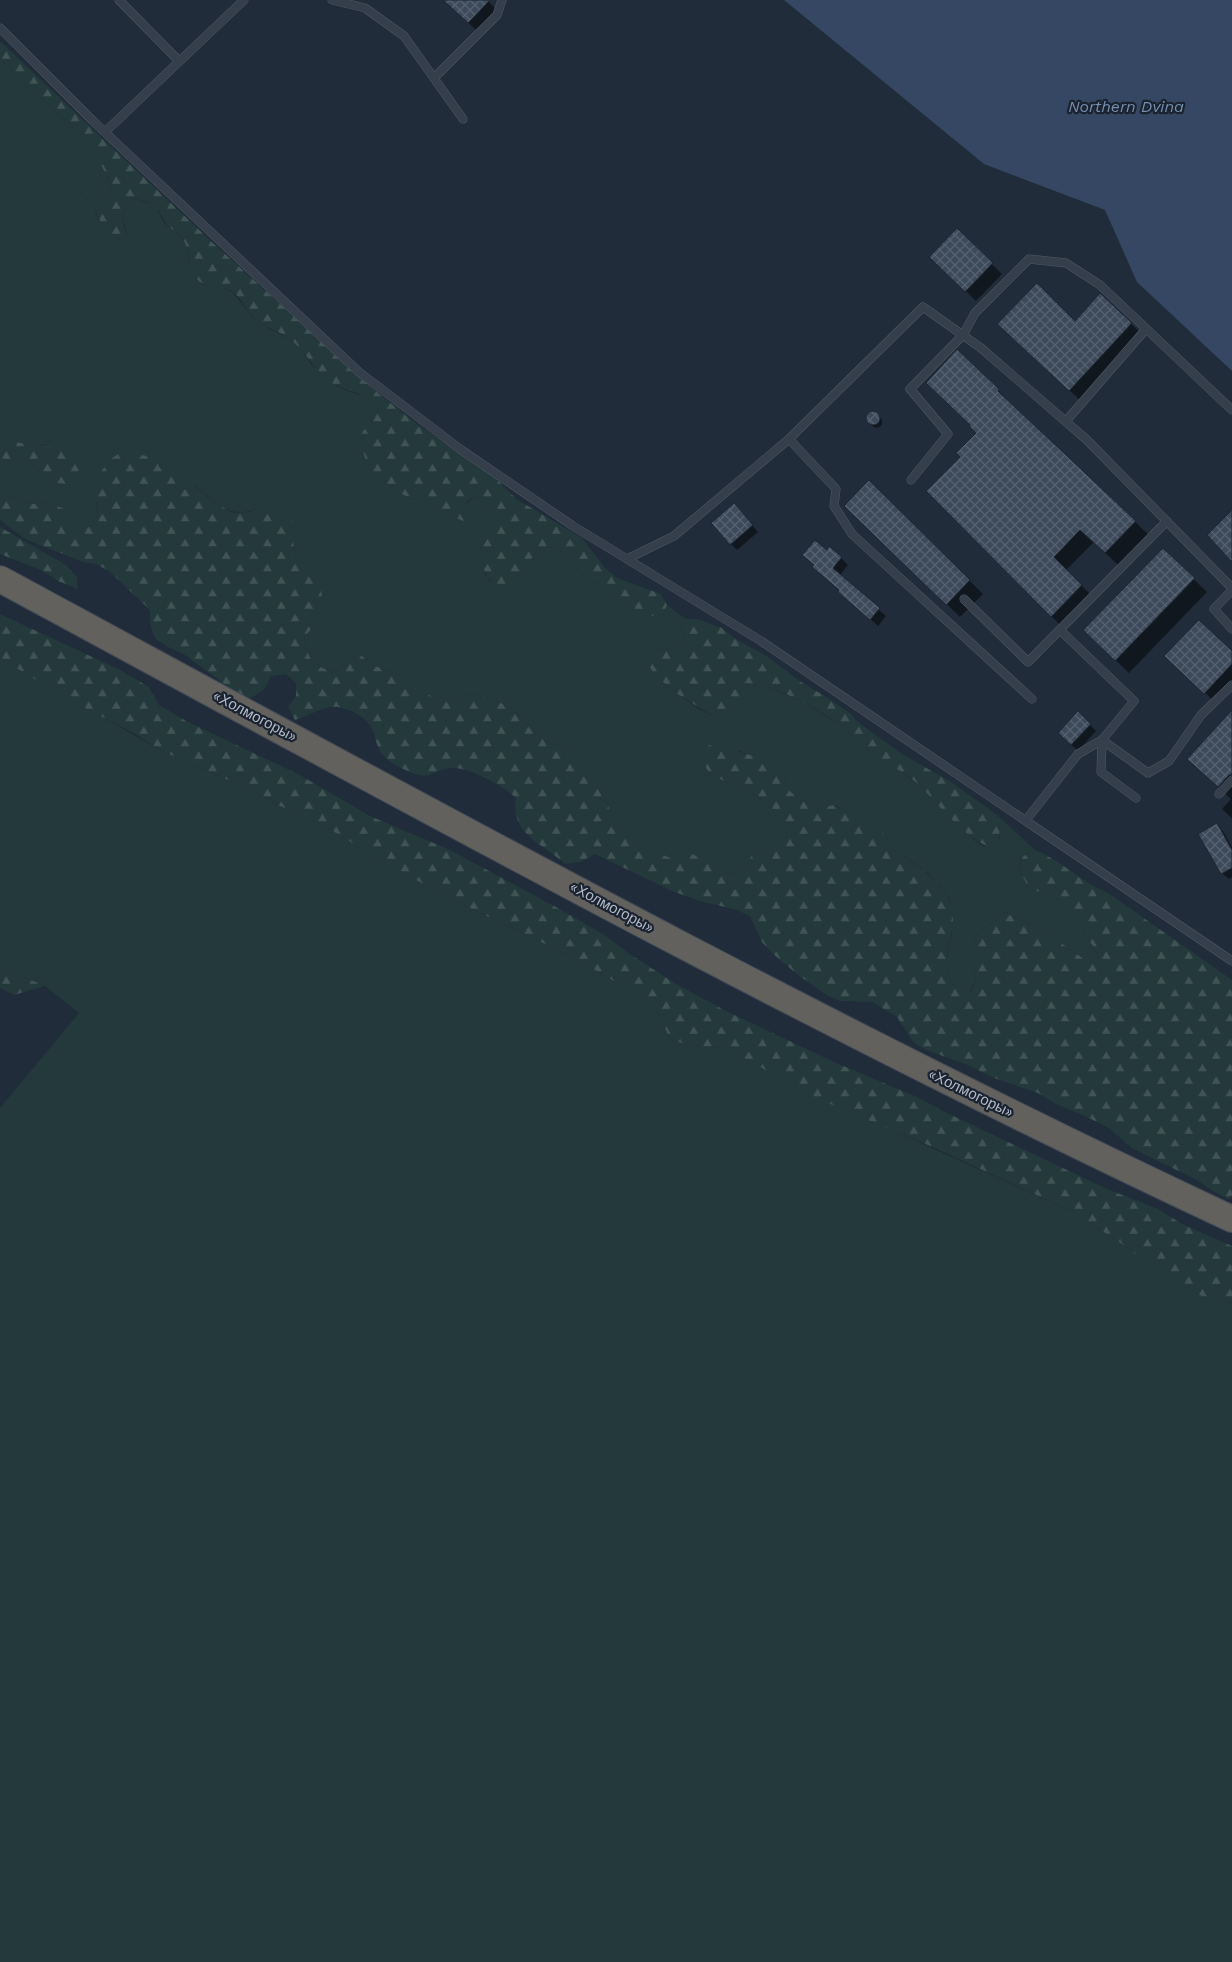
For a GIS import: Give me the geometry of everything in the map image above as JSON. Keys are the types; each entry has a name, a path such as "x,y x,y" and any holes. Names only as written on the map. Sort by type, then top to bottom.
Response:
{"highway":[{"name":"«Холмогоры»","path":"0,579 820,1018 1001,1108 1232,1219"}],"lane":[{"path":"119,0 179,61"},
{"path":"105,132 244,0"},
{"path":"332,0 365,8 404,36 463,120"},
{"path":"436,76 497,15 502,0"},
{"path":"0,28 105,132 359,372 460,449 573,526 761,641 1232,961"},
{"path":"911,480 948,434 910,389 963,335 975,313 1029,259 1066,262 1100,284 1232,410"},
{"path":"627,559 674,536 789,439 923,307 981,348 1066,421 1167,521 1232,589 1214,609 1232,629"},
{"path":"1066,421 1146,328"},
{"path":"789,439 836,489 834,506 852,534 1032,699"},
{"path":"964,599 1028,662 1167,521"},
{"path":"1026,820 1078,754 1102,740 1134,701 1060,630"},
{"path":"1102,740 1148,773 1169,761 1201,715 1232,685"},
{"path":"1102,740 1101,772 1136,798"},
{"path":"1219,794 1232,780"}],"green space":[{"path":"0,41 213,243 379,394 417,424 495,477 516,499 581,537 605,568 617,578 661,594 667,605 663,615 653,616 630,608 606,587 587,579 570,559 556,547 543,548 534,555 520,578 510,585 500,588 490,580 481,561 479,549 495,530 499,521 499,515 475,496 466,502 471,513 463,521 397,492 377,478 366,461 360,441 363,431 371,424 372,420 371,410 366,400 359,394 329,381 296,344 258,321 233,292 206,285 198,280 190,266 184,241 167,225 153,206 134,198 122,214 128,238 118,240 103,227 94,208 80,192 82,182 102,201 110,194 111,183 101,165 102,155 0,59"},
{"path":"0,59 102,155 106,175 111,183 110,194 102,201 83,183 80,192 94,208 98,219 128,238 122,214 134,198 155,206 165,224 183,239 187,249 188,260 196,278 203,285 223,288 232,292 253,317 270,329 290,339 299,347 311,364 338,387 362,396 370,405 373,415 371,425 362,436 362,446 369,465 377,476 399,492 451,516 475,496 499,515 499,521 495,530 479,549 484,571 490,582 520,578 534,555 543,548 556,547 570,559 587,579 606,587 613,595 663,615 667,605 686,619 679,627 685,636 684,647 657,650 663,683 697,708 715,717 736,689 745,683 765,686 802,701 840,725 867,749 894,766 921,787 973,839 984,847 1000,838 997,815 1035,850 1021,857 1020,872 1029,888 1058,899 1082,922 1085,936 1094,947 1099,960 1084,959 1044,931 1001,911 992,923 978,932 974,945 973,961 976,978 970,991 952,984 946,967 952,934 950,900 941,886 928,873 895,849 885,835 835,805 815,809 788,790 784,772 740,751 699,756 708,771 720,779 758,797 771,808 788,834 782,847 765,847 752,854 747,867 733,874 718,867 673,859 656,852 616,822 599,788 579,757 566,746 550,743 535,733 511,708 479,694 447,699 431,696 403,676 372,665 360,654 346,662 335,672 316,664 307,650 304,636 315,625 312,570 296,557 293,541 293,523 265,507 234,512 220,506 195,485 96,502 98,515 91,527 75,527 63,508 48,503 32,504 12,498 0,491 0,466 3,461 18,459 31,464 42,474 57,483 71,485 47,445 34,446 22,444 0,434"},
{"path":"0,434 23,444 65,448 79,470 71,485 57,483 42,474 31,464 18,459 4,461 0,466"},
{"path":"122,452 147,456 162,462 182,474 210,499 232,513 249,512 265,507 281,511 293,522 293,541 296,557 312,570 321,589 324,609 315,625 304,637 307,651 312,661 316,664 335,672 346,662 360,654 372,665 403,676 431,696 447,699 479,694 511,708 535,733 550,743 566,746 579,757 599,788 616,822 656,852 673,859 688,852 733,874 747,867 752,854 765,847 782,847 788,834 771,808 758,797 720,779 708,771 699,756 709,745 748,754 775,766 784,772 788,790 815,809 834,805 872,826 886,836 896,849 932,877 940,885 951,905 953,923 947,960 952,984 971,991 976,978 973,961 974,945 978,932 992,923 1001,911 1044,931 1084,959 1099,959 1094,947 1085,936 1081,922 1058,899 1029,888 1020,872 1022,857 1035,850 1108,893 1232,980 1232,1195 1229,1199 1216,1193 1197,1180 1132,1148 1109,1128 1056,1104 1038,1093 994,1078 968,1065 926,1050 914,1043 897,1017 872,1002 841,1001 828,996 798,975 772,953 762,942 750,916 737,910 700,901 672,891 595,854 581,862 565,864 523,830 515,811 516,798 485,778 458,768 421,775 402,768 390,761 381,752 369,723 344,708 327,708 295,720 288,707 296,696 296,683 286,674 271,676 264,690 249,699 224,684 185,655 158,640 151,627 150,610 109,571 96,564 83,562 25,539 0,520 0,491 12,498 32,504 48,503 63,508 75,527 91,527 98,515 95,486 109,460"},
{"path":"0,527 66,565 77,577 78,589 58,581 41,570 0,554"},
{"path":"0,614 120,670 149,687 159,705 186,721 298,774 370,816 450,850 556,907 603,934 628,953 676,984 728,1012 834,1062 917,1097 1107,1189 1158,1209 1182,1224 1232,1246 1232,1302 1207,1299 1160,1273 1118,1241 1073,1212 935,1148 816,1098 746,1059 721,1048 695,1046 670,1040 660,1016 642,997 572,957 447,897 376,858 328,828 255,792 160,750 137,735 66,698 0,658"},
{"path":"686,619 697,619 722,628 737,640 765,655 801,682 851,714 859,723 902,754 951,782 997,815 1000,832 994,848 985,845 965,832 909,777 864,747 837,723 799,700 771,688 746,683 737,689 740,696 726,714 715,717 674,691 656,675 649,666 645,656 657,650 684,647 685,636 679,627"},
{"path":"0,658 160,750 255,792 328,828 376,858 447,897 572,957 642,997 660,1016 670,1040 695,1046 721,1048 746,1059 888,1128 1073,1212 1118,1241 1160,1273 1207,1299 1232,1302 1232,1962 0,1962 0,1108 79,1013 45,986 0,967"},
{"path":"0,967 45,986 14,995 0,988"}],"water":[{"name":"Northern Dvina","path":"784,0 1232,0 1232,371 1137,282 1105,210 984,164"}],"building":[{"path":"443,0 490,0 468,23"},
{"path":"957,228 993,263 965,292 929,257"},
{"path":"1037,283 1075,321 1100,293 1132,323 1069,391 997,324"},
{"path":"957,349 999,389 998,391 1136,521 1105,553 1080,530 1054,557 1082,585 1051,617 926,491 960,457 956,453 976,433 926,383"},
{"path":"870,411 876,411 880,418 876,425 870,425 866,421 866,415"},
{"path":"869,480 970,580 946,605 844,506"},
{"path":"734,503 753,525 730,545 711,523"},
{"path":"1232,510 1232,562 1207,535"},
{"path":"815,540 827,550 829,546 842,557 833,568 880,608 870,620 838,592 839,590 812,567 814,565 802,555"},
{"path":"1163,548 1195,578 1115,661 1083,630"},
{"path":"1199,620 1232,651 1232,664 1204,694 1164,656"},
{"path":"1232,710 1232,774 1218,787 1187,759"},
{"path":"1078,711 1091,724 1071,745 1058,733"},
{"path":"1217,823 1232,850 1232,868 1221,874 1198,834"}]}
